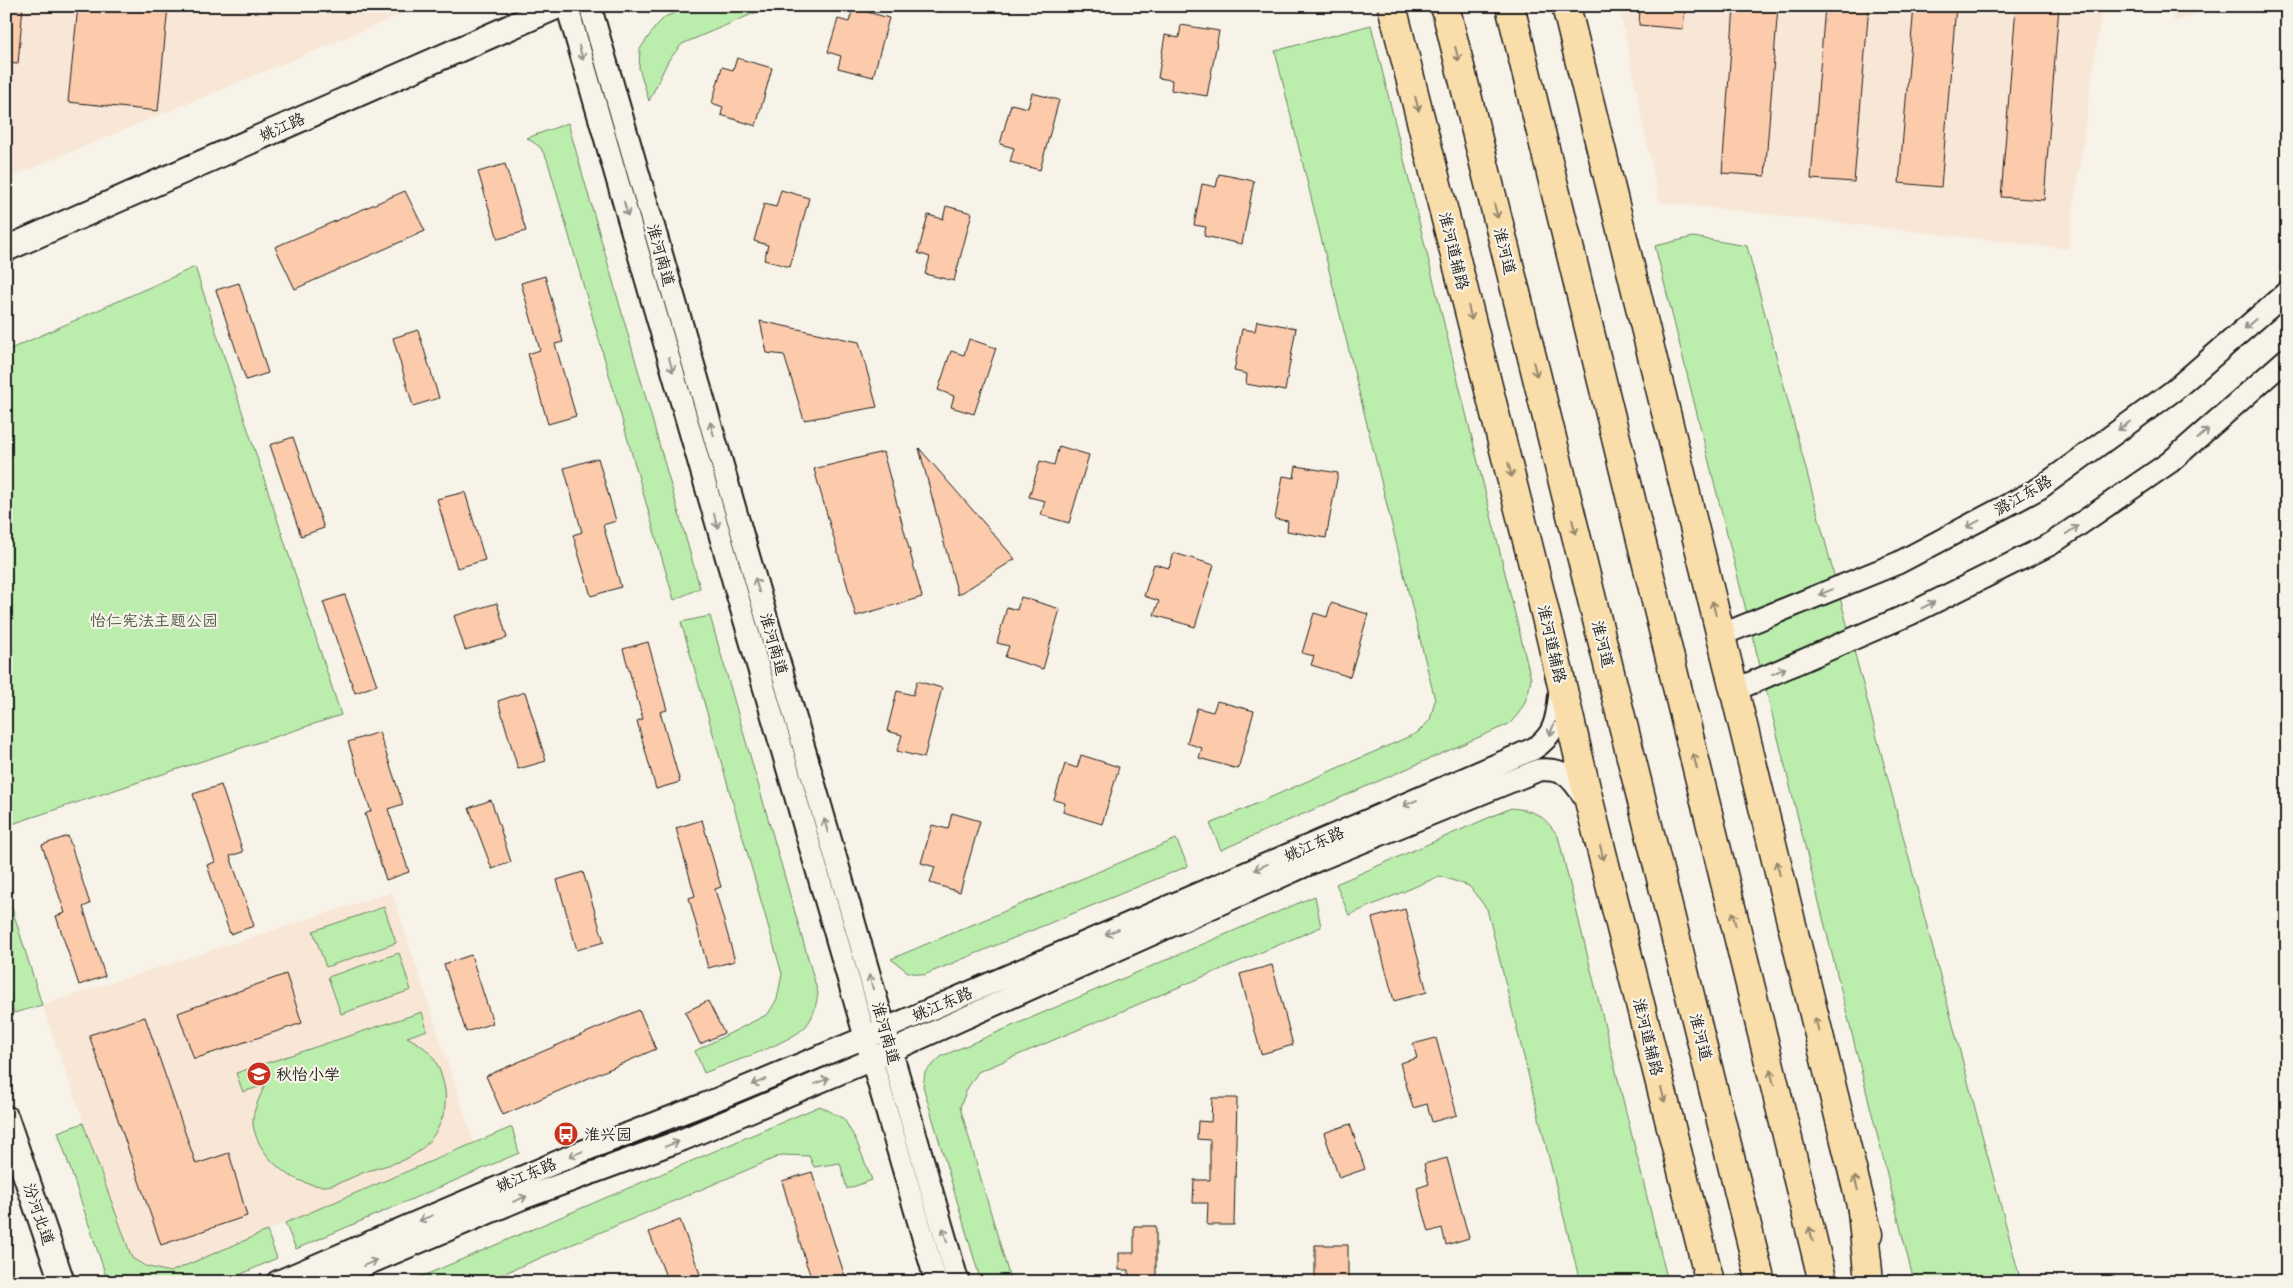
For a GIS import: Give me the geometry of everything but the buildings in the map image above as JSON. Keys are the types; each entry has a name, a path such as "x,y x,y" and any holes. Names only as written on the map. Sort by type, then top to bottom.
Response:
{"main road":[{"name":"姚江路","path":"6,249 558,6"},
{"name":"淮河道辅路","path":"1392,6 1710,1282"},
{"name":"淮河道","path":"1445,6 1761,1282"},
{"path":"1510,6 1823,1282"},
{"path":"1566,6 1879,1282"},
{"name":"汾河北道","path":"6,1118 62,1282"},
{"path":"1862,1211 1869,1282"},
{"path":"1699,1238 1717,1282"}],"street":[{"name":"淮河南道","path":"567,6 936,1282"},
{"name":"淮河南道","path":"590,6 958,1282"},
{"name":"潞江东路","path":"1721,635 1898,563 2040,488 2173,391 2287,292"},
{"path":"1735,690 1910,614 2051,544 2170,462 2287,359"},
{"name":"姚江东路","path":"277,1282 578,1153 705,1104 864,1038 1534,749 1545,742 1552,731 1562,682"},
{"name":"姚江东路","path":"325,1282 521,1199 682,1140 871,1060 1318,860 1539,770 1552,769 1564,772 1574,781 1590,805"}],"shaded area":[{"path":"6,6 422,6 6,179"},
{"path":"1619,6 2102,6 2068,249 1659,202"},
{"path":"2165,6 2220,6 2175,22"},
{"name":"秋怡小学","path":"392,892 474,1143 170,1272 145,1266 132,1258 42,1005"}],"green space":[{"path":"690,6 771,6 682,44 668,61 649,101 639,68 640,49 656,26 665,17"},
{"path":"1371,25 1531,679 1530,686 1521,709 1509,724 1221,850 1210,824 1417,733 1430,720 1435,700 1275,51"},
{"path":"568,123 700,588 674,600 547,159 540,147 527,138"},
{"path":"1693,237 1747,246 2021,1282 1914,1282 1655,246"},
{"name":"怡仁宪法主题公园","path":"195,267 341,715 6,826 6,351"},
{"path":"710,616 818,993 811,1018 798,1033 773,1046 704,1073 695,1051 768,1014 777,999 782,974 681,622"},
{"path":"1511,808 1539,815 1558,836 1668,1282 1580,1282 1487,909 1469,886 1440,876 1349,915 1336,884"},
{"path":"1176,839 1188,866 924,975 908,972 891,959"},
{"path":"6,889 42,1005 14,1013 6,988"},
{"path":"1315,896 1321,927 978,1072 967,1089 960,1107 1011,1282 981,1282 923,1086 925,1072 942,1056"},
{"path":"384,907 396,943 326,967 313,931"},
{"path":"399,953 411,990 341,1014 328,977"},
{"path":"422,1012 427,1030 407,1037 422,1046 436,1061 444,1085 445,1095 445,1105 440,1124 430,1141 423,1148 405,1159 326,1186 301,1181 289,1175 269,1158 261,1147 253,1124 255,1109 265,1085 243,1092 236,1073"},
{"path":"820,1106 844,1119 856,1140 872,1180 847,1189 840,1163 814,1167 809,1156 782,1155 484,1282 409,1282"},
{"path":"83,1123 132,1258 145,1266 170,1272 267,1231 277,1258 224,1282 108,1282 58,1132"},
{"path":"512,1127 519,1153 296,1249 285,1223"}],"place":[{"name":"秋怡小学","path":"259,1074"},
{"name":"淮兴园","path":"566,1134"}]}
